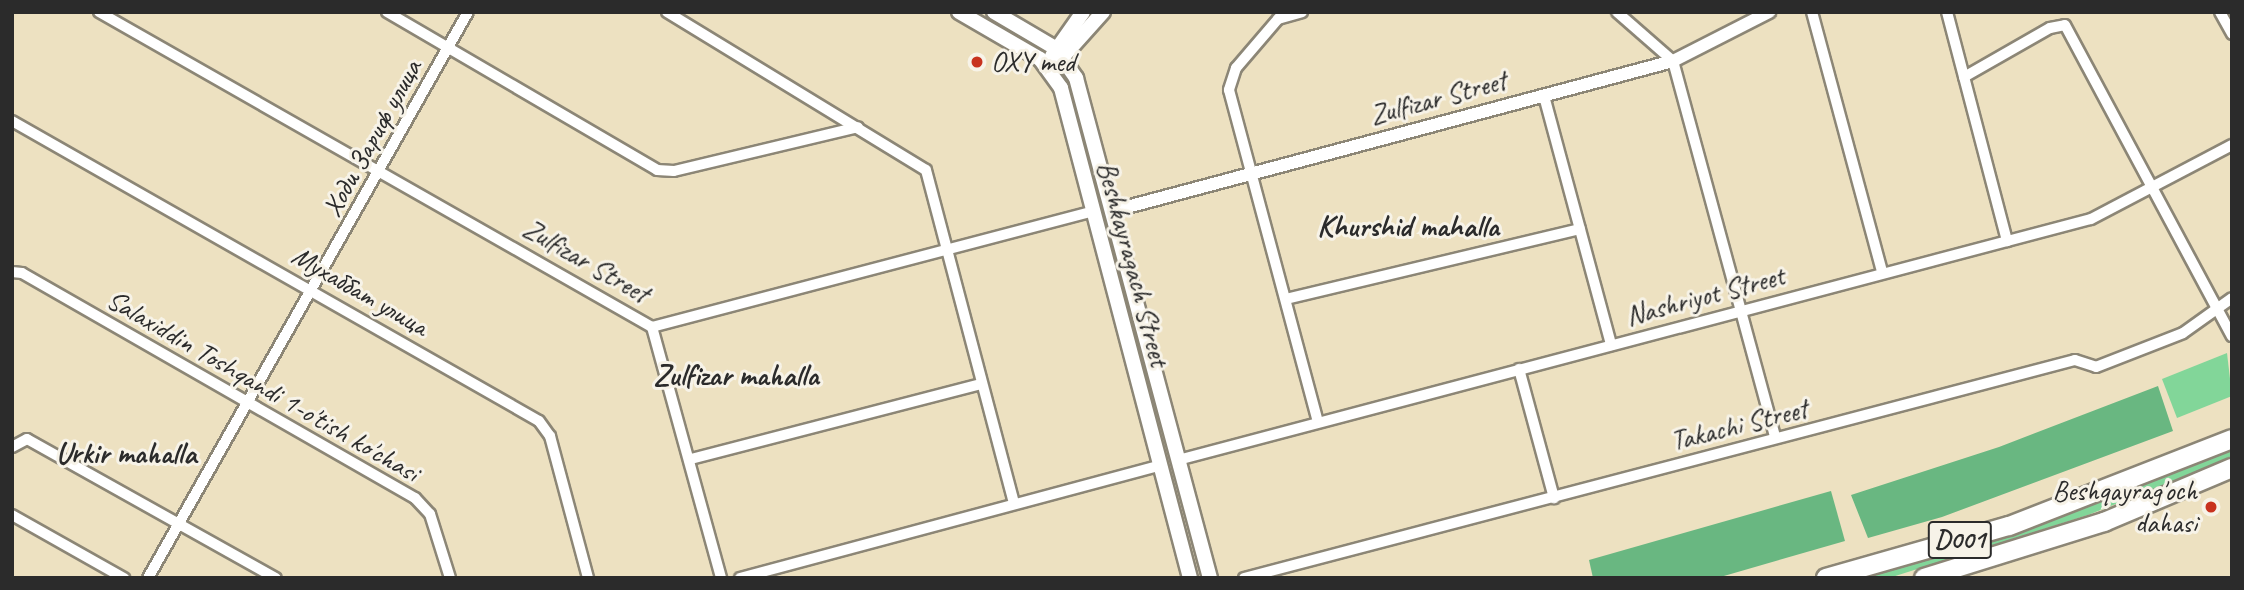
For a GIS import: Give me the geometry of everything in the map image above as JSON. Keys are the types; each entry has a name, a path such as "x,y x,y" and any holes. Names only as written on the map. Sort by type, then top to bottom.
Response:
{"highway":[{"name":"D001","path":"1826,578 2008,526 2232,439"},
{"name":"D001","path":"1924,578 2104,522 2232,468"}],"main road":[{"path":"958,12 1049,67 1103,12"},
{"path":"994,12 1060,53"},
{"path":"1060,53 1083,12"},
{"name":"Beshkayragach Street","path":"1060,53 1080,91 1210,578"},
{"name":"Beshkayragach Street","path":"1049,67 1061,88 1190,578"}],"street":[{"name":"Zulfizar Street","path":"99,12 120,18 378,171 652,327 1094,211"},
{"path":"387,12 657,170 674,172 858,127"},
{"name":"Ходи Зариф улица","path":"148,578 468,12"},
{"path":"667,12 926,170 1014,504"},
{"path":"1302,12 1281,16 1228,83 1318,422"},
{"path":"1617,12 1673,61 1775,437"},
{"name":"Zulfizar Street","path":"1112,211 1673,61 1769,12"},
{"path":"1812,12 1882,272"},
{"path":"1947,12 2007,240"},
{"path":"2220,12 2232,34"},
{"path":"1965,77 2050,28 2065,25 2155,186 2232,336"},
{"path":"1544,96 1611,345"},
{"name":"Мухаббат улица","path":"12,121 313,290 542,424 550,436 588,578"},
{"name":"Nashriyot Street","path":"1178,460 2091,219 2232,145"},
{"path":"1286,299 1580,229"},
{"name":"Salaxiddin Toshqandi 1-o'tish ko'chasi","path":"12,272 22,273 415,498 430,514 450,578"},
{"name":"Takachi Street","path":"1244,578 2075,360 2096,367 2183,333 2217,306 2232,299"},
{"path":"652,327 691,459 721,578"},
{"path":"1519,369 1554,498"},
{"path":"691,459 981,384"},
{"path":"12,447 27,439 179,521 276,578"},
{"path":"740,578 1161,465"},
{"path":"12,515 124,578"}],"green space":[{"path":"2227,353 2232,396 2177,418 2162,379"},
{"path":"2158,386 2173,431 1942,517 1868,538 1851,495 1999,447"},
{"path":"2232,450 2232,458 2088,515 1889,578 1862,578 2057,518"},
{"path":"1831,491 1845,541 1717,578 1593,578 1589,560"}],"place":[{"name":"OXY med","path":"977,62"},
{"name":"Beshqayrag'och dahasi","path":"2211,507"}],"district":[{"name":"Khurshid mahalla","path":"1408,226"},
{"name":"Zulfizar mahalla","path":"736,375"},
{"name":"Urkir mahalla","path":"126,453"}]}
